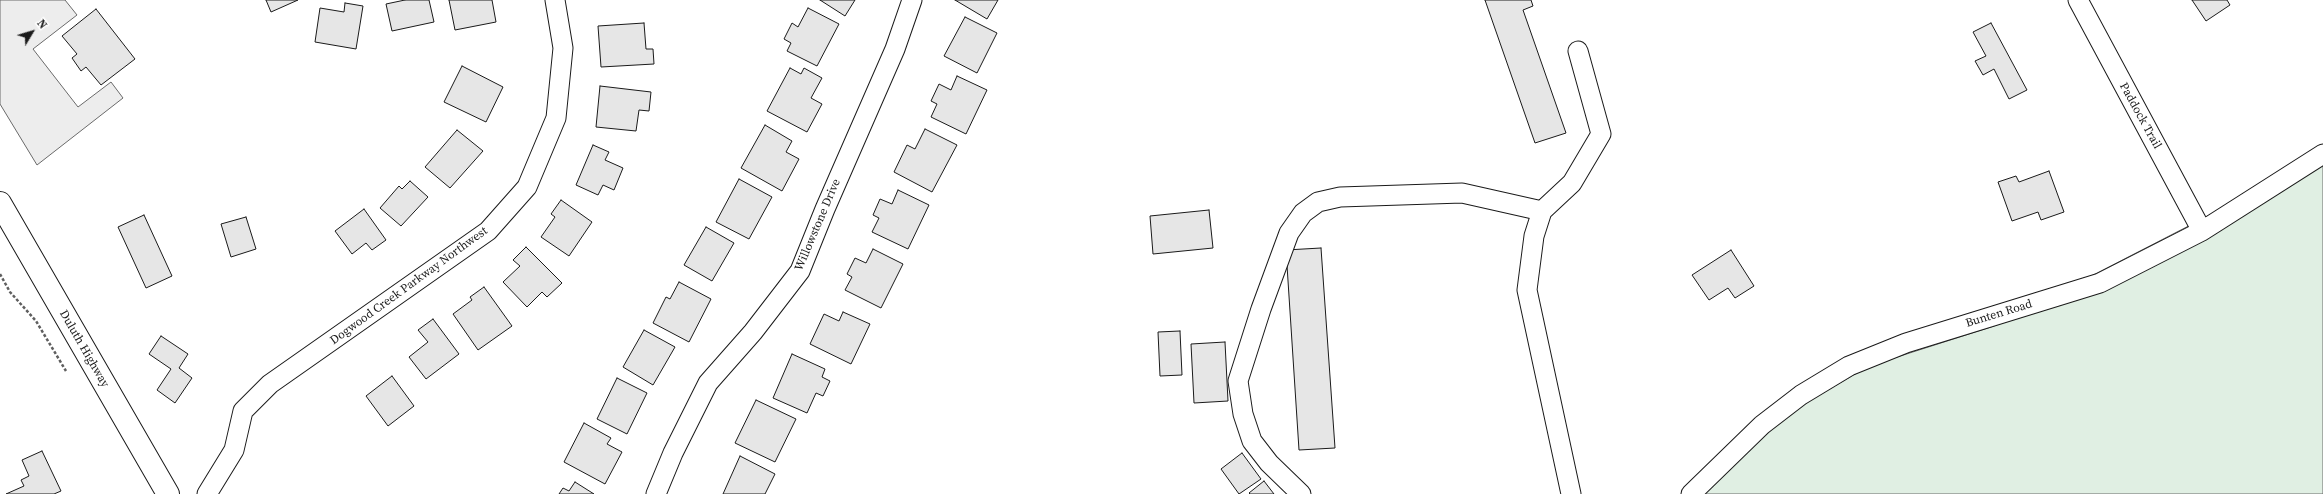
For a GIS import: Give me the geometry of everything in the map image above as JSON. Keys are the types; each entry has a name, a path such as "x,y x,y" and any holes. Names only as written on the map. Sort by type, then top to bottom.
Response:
{"main road":[{"name":"Duluth Highway","path":"0,203 168,494"}],"street":[{"name":"Dogwood Creek Parkway Northwest","path":"207,494 234,450 244,411 270,384 488,231 527,187 556,118 563,48 555,0"},
{"name":"Willowstone Drive","path":"656,494 673,453 708,383 753,332 800,271 824,209 895,49 912,0"},
{"name":"Paddock Trail","path":"2078,0 2202,231"},
{"path":"1571,494 1527,290 1534,236 1542,211 1572,183 1601,134 1578,50"},
{"name":"Bunten Road","path":"1691,494 1762,425 1801,395 1849,366 1906,343 2100,283 2202,231 2323,154"},
{"path":"1301,494 1269,463 1252,441 1243,414 1238,381 1261,309 1289,233 1303,213 1318,202 1340,198 1462,193 1542,211"}],"path":[{"path":"0,274 10,292 36,320 66,371"}],"green space":[{"path":"2323,153 2323,494 1683,494 1731,446 1869,366 1994,326 2208,216"}],"shaded area":[{"path":"0,0 65,0 77,15 33,49 78,107 111,82 123,98 37,165 0,104"}],"building":[{"path":"266,0 298,0 271,12"},
{"path":"405,0 429,0 434,22 392,31 386,4"},
{"path":"449,0 492,0 496,22 455,30"},
{"path":"820,0 855,0 845,16"},
{"path":"955,0 998,0 987,19"},
{"path":"1485,0 1531,0 1533,6 1523,10 1566,133 1535,143"},
{"path":"2192,0 2227,0 2230,5 2206,21"},
{"path":"345,3 363,6 356,49 315,42 320,8 344,12"},
{"path":"808,8 839,24 817,66 787,51 791,43 784,39 792,23 798,27"},
{"path":"96,9 135,59 101,85 86,67 81,71 72,58 77,54 62,36"},
{"path":"965,17 997,33 977,73 944,56"},
{"path":"644,23 646,49 653,49 654,64 601,67 598,26"},
{"path":"1991,23 2027,90 2009,99 1994,69 1983,75 1975,61 1986,56 1973,32"},
{"path":"462,66 503,87 486,122 444,102"},
{"path":"790,68 801,74 804,68 822,78 811,98 822,104 807,132 767,111"},
{"path":"957,76 987,90 966,134 931,117 937,104 931,101 939,84 951,90"},
{"path":"600,86 651,92 649,111 639,110 636,131 596,127"},
{"path":"765,125 792,141 786,152 799,159 782,191 741,168"},
{"path":"925,129 957,145 932,192 894,172 907,145 915,149"},
{"path":"457,130 483,151 450,188 425,167"},
{"path":"593,145 609,152 605,160 623,168 614,190 603,185 598,195 576,185"},
{"path":"2049,171 2064,212 2041,220 2038,212 2012,221 1998,182 2016,176 2019,182"},
{"path":"739,179 772,197 749,239 716,222"},
{"path":"410,181 428,197 401,226 380,208 399,186 402,189"},
{"path":"898,190 929,205 908,249 872,232 879,218 873,215 880,199 892,204"},
{"path":"561,200 592,222 569,256 541,237 555,217 551,214"},
{"path":"364,209 386,240 372,250 366,243 352,254 335,231"},
{"path":"1209,210 1213,248 1153,254 1150,216"},
{"path":"144,215 172,276 146,288 118,227"},
{"path":"246,217 256,249 231,257 221,224"},
{"path":"706,227 734,243 712,281 684,265"},
{"path":"526,247 562,283 547,297 542,292 527,307 503,282 520,266 513,260"},
{"path":"1321,248 1335,448 1299,450 1286,250"},
{"path":"873,249 903,264 881,308 845,290 852,277 847,274 855,258 866,263"},
{"path":"1731,250 1754,286 1735,298 1728,288 1709,300 1692,275"},
{"path":"679,282 711,299 689,342 653,323 666,297 670,299"},
{"path":"484,287 512,326 478,350 453,314 472,300 470,297"},
{"path":"843,312 870,324 851,364 810,344 824,314 839,321"},
{"path":"433,319 459,354 426,379 409,357 428,342 418,330"},
{"path":"644,330 675,347 653,385 623,367"},
{"path":"1180,331 1182,375 1160,376 1158,332"},
{"path":"161,336 188,354 179,368 192,378 175,403 157,390 171,369 149,354"},
{"path":"1225,342 1228,401 1194,403 1191,344"},
{"path":"792,354 825,369 822,377 830,381 823,396 816,393 807,413 773,398"},
{"path":"392,376 414,406 388,426 366,396"},
{"path":"617,378 647,393 627,434 597,419"},
{"path":"756,400 796,419 775,462 735,443"},
{"path":"584,423 611,438 607,444 622,452 605,484 564,462"},
{"path":"42,451 61,491 54,494 6,494 24,486 21,480 29,476 22,460"},
{"path":"1242,453 1261,479 1239,494 1221,469"},
{"path":"740,456 775,474 765,494 723,494"},
{"path":"1264,481 1274,494 1249,493"},
{"path":"575,482 594,494 559,494 563,488 569,491"}]}
